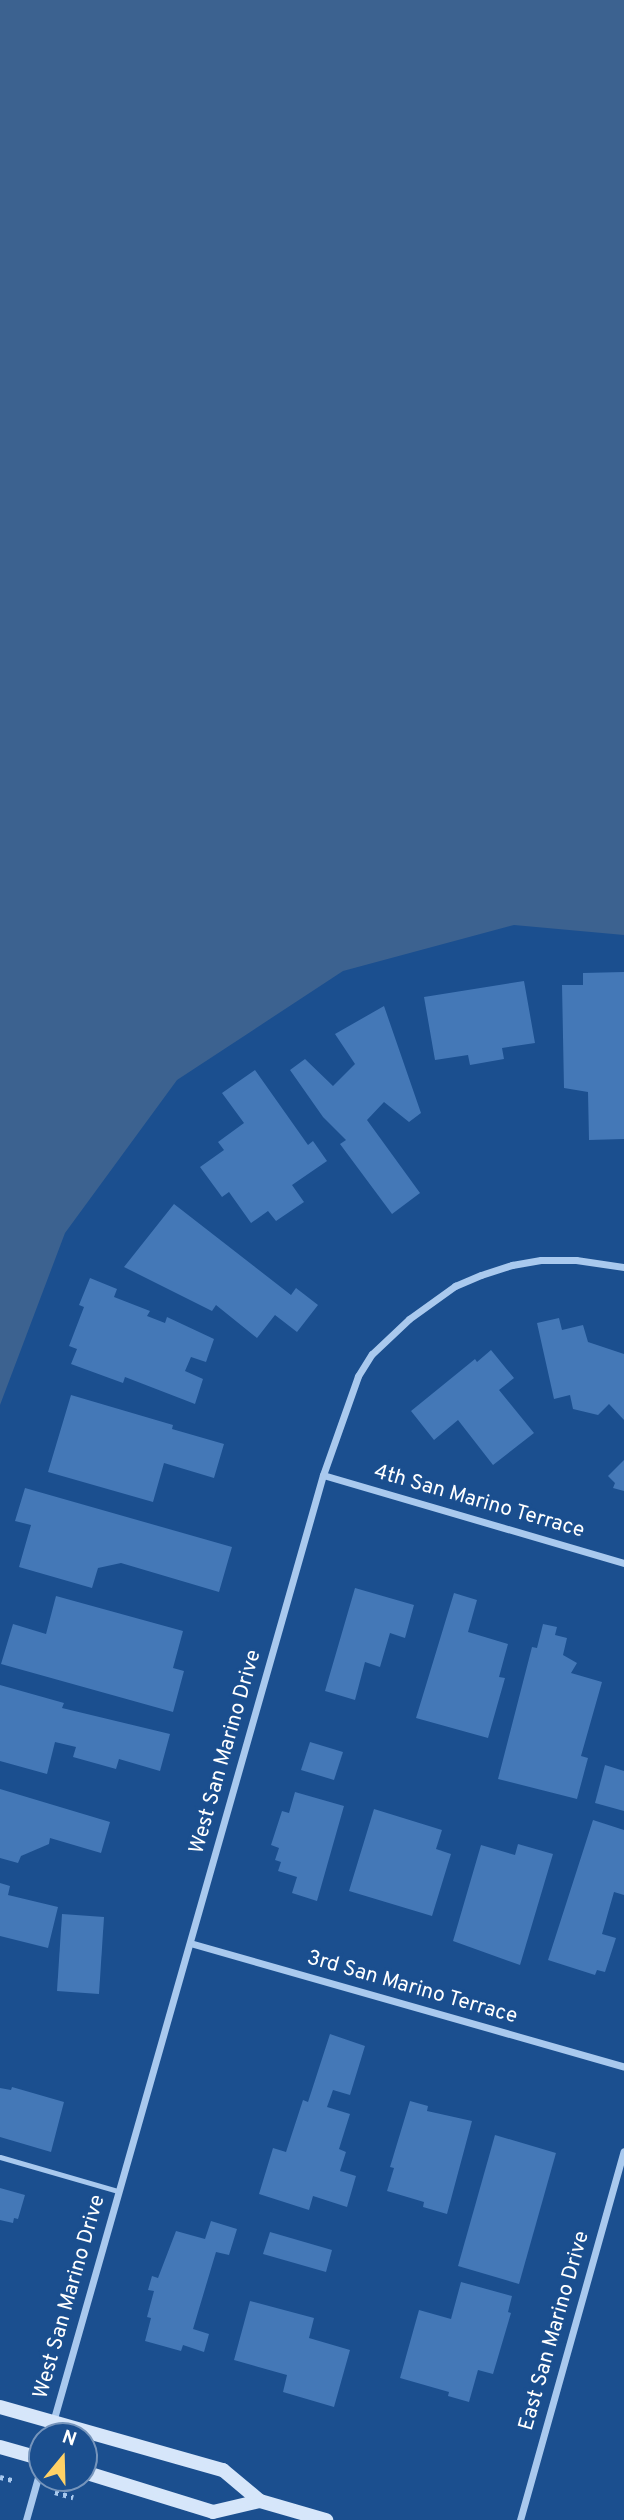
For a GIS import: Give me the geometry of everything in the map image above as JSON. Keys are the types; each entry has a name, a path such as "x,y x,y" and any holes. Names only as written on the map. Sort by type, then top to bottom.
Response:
{"main road":[{"path":"0,2407 35,2422"},
{"path":"98,2440 223,2470 260,2501 326,2520"},
{"path":"0,2446 28,2456"},
{"path":"98,2476 213,2512 260,2501"}],"street":[{"name":"West San Marino Drive","path":"53,2422 323,1475 349,1397 365,1365 387,1337 432,1301 456,1286 512,1265 541,1260 576,1260 624,1267"},
{"name":"4th San Marino Terrace","path":"323,1475 624,1563"},
{"name":"3rd San Marino Terrace","path":"190,1943 624,2067"},
{"name":"East San Marino Drive","path":"520,2520 624,2151"},
{"path":"26,2520 34,2492"}],"lane":[{"path":"0,2157 117,2191"}],"water":[{"path":"0,0 624,0 624,935 514,925 343,971 177,1080 65,1233 0,1405"}],"building":[{"path":"624,972 624,1139 589,1140 588,1092 564,1088 562,985 583,985 583,973"},
{"path":"524,981 535,1043 502,1048 504,1059 470,1065 468,1055 435,1060 424,997"},
{"path":"384,1006 421,1113 409,1122 384,1102 367,1120 420,1193 392,1214 340,1144 346,1140 323,1117 290,1070 305,1059 333,1086 355,1064 335,1034"},
{"path":"255,1070 308,1145 313,1141 327,1161 292,1185 304,1202 276,1221 268,1211 251,1223 229,1192 222,1197 200,1167 224,1150 218,1142 244,1123 222,1093"},
{"path":"174,1204 291,1295 296,1288 318,1305 297,1332 275,1315 257,1338 216,1305 212,1311 124,1267"},
{"path":"90,1278 117,1289 114,1297 150,1311 147,1316 165,1323 167,1317 214,1339 206,1362 191,1357 185,1371 203,1379 195,1404 125,1377 123,1383 71,1364 77,1349 69,1346 84,1307 79,1305"},
{"path":"559,1318 562,1330 583,1325 588,1342 624,1354 624,1420 609,1404 598,1415 573,1409 570,1395 554,1399 537,1323"},
{"path":"491,1350 514,1378 499,1390 534,1433 493,1465 458,1420 434,1440 411,1411 475,1359 477,1362"},
{"path":"71,1395 173,1425 172,1429 224,1444 214,1478 164,1463 153,1502 48,1472"},
{"path":"624,1460 624,1491 613,1488 615,1483 608,1476"},
{"path":"25,1488 232,1547 219,1592 121,1563 98,1568 92,1588 19,1567 31,1525 15,1521"},
{"path":"355,1588 414,1605 405,1638 390,1633 380,1667 365,1662 355,1700 325,1691"},
{"path":"454,1593 477,1600 468,1632 508,1644 499,1677 505,1678 488,1738 416,1718"},
{"path":"56,1596 183,1631 173,1668 184,1671 173,1712 1,1664 13,1624 46,1634"},
{"path":"543,1624 557,1627 555,1635 567,1638 563,1655 577,1663 571,1673 602,1682 581,1756 588,1758 577,1799 498,1779 532,1647 537,1648"},
{"path":"0,1685 64,1703 62,1708 170,1734 160,1771 119,1759 116,1769 73,1757 76,1747 55,1742 47,1774 0,1761"},
{"path":"310,1742 343,1752 334,1780 301,1770"},
{"path":"605,1765 624,1771 624,1811 595,1803"},
{"path":"0,1789 110,1822 101,1853 50,1838 49,1844 21,1856 18,1863 0,1858"},
{"path":"295,1792 344,1806 317,1901 292,1893 297,1877 278,1871 281,1862 275,1860 279,1848 271,1845 282,1811 289,1813"},
{"path":"374,1809 442,1830 436,1849 451,1854 432,1916 349,1891"},
{"path":"593,1820 624,1830 624,1895 614,1892 602,1934 616,1938 605,1972 597,1970 595,1975 548,1960"},
{"path":"518,1844 553,1854 520,1965 453,1941 481,1845 515,1855"},
{"path":"0,1883 10,1886 8,1895 58,1907 48,1948 0,1936"},
{"path":"62,1914 104,1917 99,1994 57,1991"},
{"path":"330,2034 365,2046 350,2095 333,2090 327,2107 350,2114 339,2149 346,2152 340,2171 356,2176 347,2207 313,2196 309,2210 259,2194 273,2148 286,2152 303,2100 308,2102"},
{"path":"12,2087 64,2102 51,2152 0,2137 0,2088 11,2090"},
{"path":"410,2101 428,2106 427,2111 472,2121 447,2214 423,2207 424,2202 387,2191 394,2168 390,2167"},
{"path":"495,2135 556,2153 519,2284 458,2266"},
{"path":"0,2188 25,2195 18,2219 14,2218 13,2223 0,2220"},
{"path":"211,2221 237,2229 229,2255 216,2252 193,2329 209,2334 204,2352 183,2345 181,2351 145,2341 151,2318 147,2317 154,2291 148,2290 152,2276 158,2278 176,2231 205,2239"},
{"path":"270,2232 332,2250 326,2272 263,2254"},
{"path":"461,2282 512,2296 508,2312 511,2313 493,2374 478,2370 469,2402 448,2396 449,2392 400,2378 419,2310 451,2319"},
{"path":"250,2301 314,2318 309,2338 350,2350 334,2407 283,2392 287,2375 234,2360"}]}
